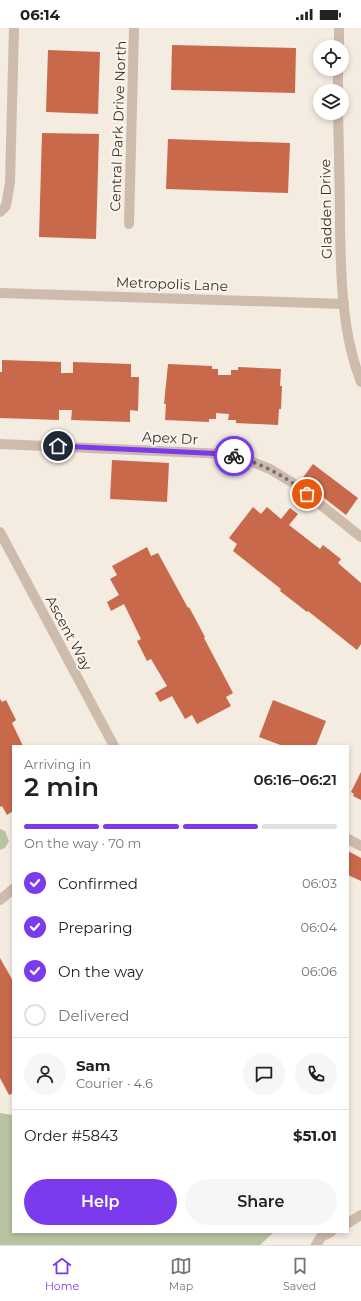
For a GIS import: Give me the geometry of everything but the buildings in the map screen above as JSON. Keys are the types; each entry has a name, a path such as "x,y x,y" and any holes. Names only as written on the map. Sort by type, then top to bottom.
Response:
{"street":[{"path":"0,212 6,206 10,182 14,28"},
{"name":"Central Park Drive North","path":"129,224 134,28"},
{"path":"338,40 339,28"},
{"name":"Gladden Drive","path":"338,120 341,256 346,327 351,351 361,382"},
{"name":"Metropolis Lane","path":"0,293 344,304"},
{"name":"Apex Dr","path":"0,444 226,454 246,459 270,469 296,485 361,536"},
{"name":"Ascent Way","path":"0,532 113,745"},
{"path":"349,840 361,846"},
{"path":"0,900 9,892"},
{"path":"349,1221 361,1215"},
{"path":"316,1245 321,1238 329,1233"}],"green space":[{"path":"0,829 5,831 9,841 5,848 0,850"},
{"path":"0,1113 12,1115 12,1233 273,1233 260,1245 0,1245"}],"way so far":[{"path":"234,456 246,459 270,469 296,485 307,494"}],"route":[{"path":"58,446 226,454 234,456"}]}
